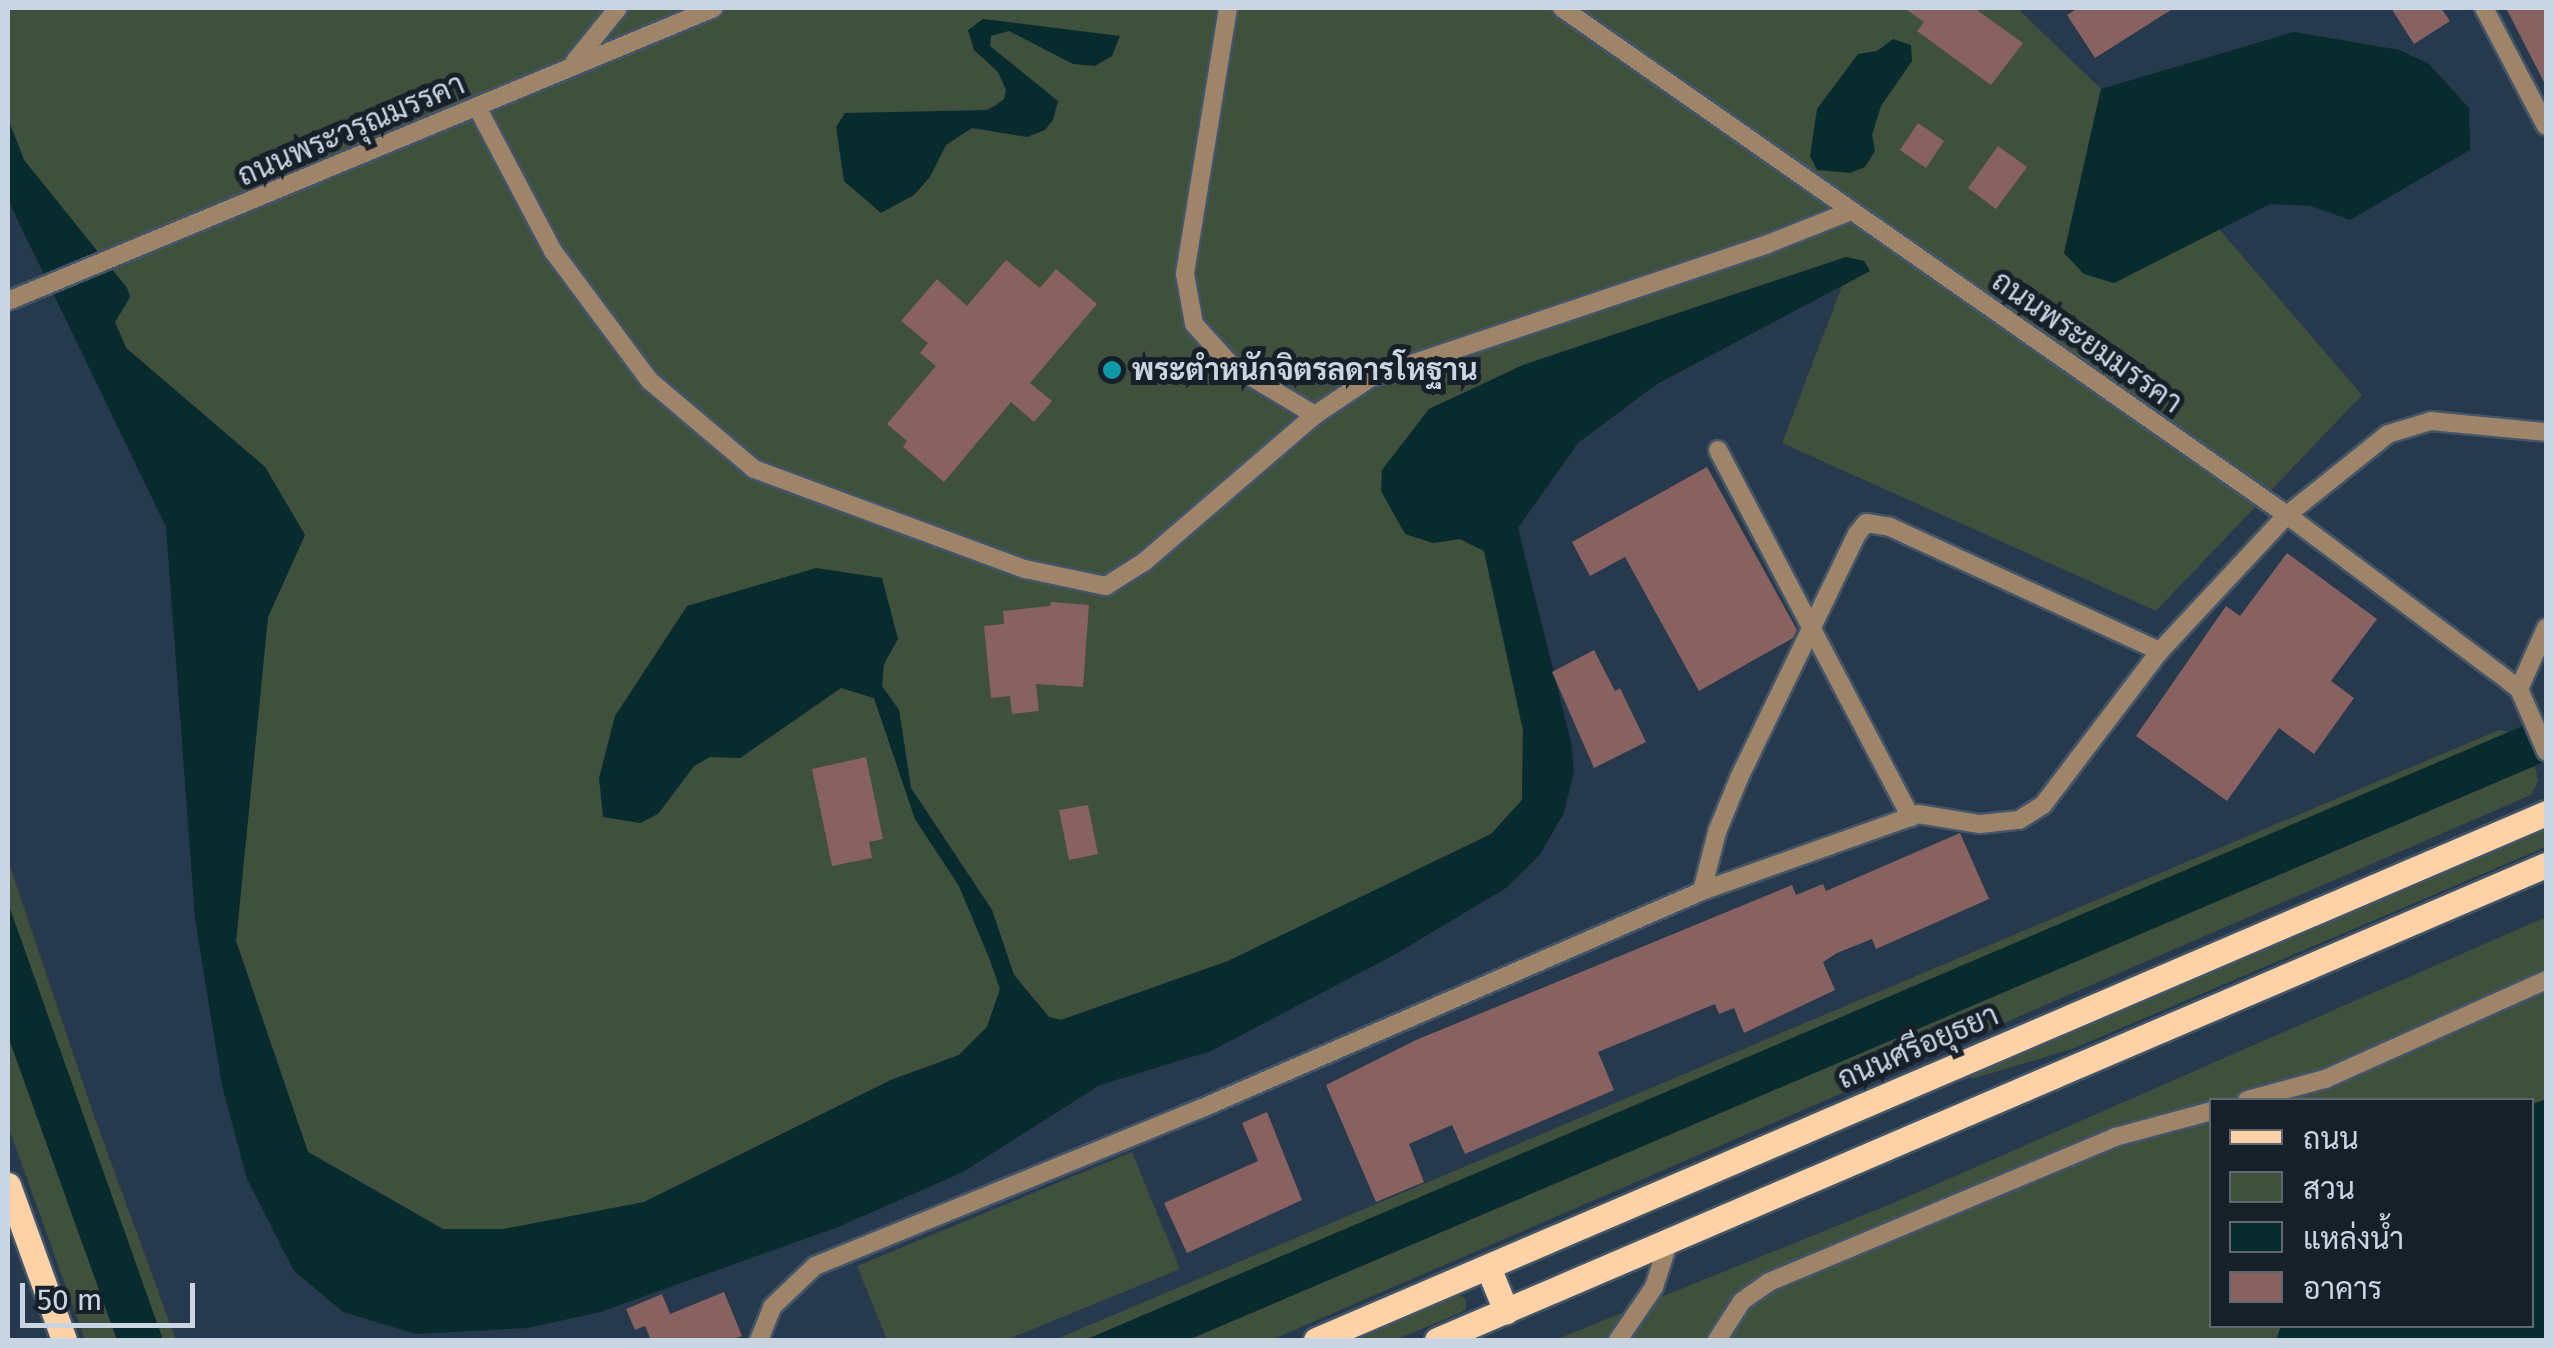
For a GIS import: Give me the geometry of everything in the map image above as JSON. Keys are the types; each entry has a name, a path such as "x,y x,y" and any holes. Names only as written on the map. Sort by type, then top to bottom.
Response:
{"main road":[{"name":"ถนนศรีอยุธยา","path":"1316,1340 2546,813"},
{"path":"1437,1340 2546,864"},
{"path":"8,1185 64,1340"},
{"path":"1488,1267 1506,1311"}],"street":[{"path":"568,69 618,8"},
{"name":"ถนนพระวรุณมรรคา","path":"15,298 714,8"},
{"path":"1228,8 1185,274 1194,324 1232,365 1315,415"},
{"name":"ถนนพระยมมรรคา","path":"1562,8 2287,515 2519,689"},
{"path":"2484,8 2546,126"},
{"path":"476,107 553,251 650,381 754,468 1025,569 1106,586 1144,562 1315,415 1370,378 1765,245 1851,211"},
{"path":"759,1340 772,1307 816,1266 1200,1109 1702,892 1911,817 1980,824 2020,820 2043,805 2160,651 2287,515 2388,434 2431,420 2546,432"},
{"path":"1718,450 1911,817"},
{"path":"1702,892 1716,832 1857,534 1866,523 1876,522 2160,651"},
{"path":"2542,742 2519,689 2546,628"},
{"path":"2254,1098 2326,1078 2546,980"},
{"path":"1716,1340 1742,1302 1769,1282 2116,1138 2209,1111"},
{"path":"1618,1340 1654,1287 1669,1241"}],"green space":[{"path":"8,8 2017,8 2101,89 2064,253 2084,274 2114,283 2219,229 2362,395 2156,611 1782,443 1842,286 1870,271 1864,261 1846,257 1523,365 1429,409 1382,470 1433,543 1460,539 1484,551 1523,730 1522,800 1491,834 1228,961 1061,1020 1049,1017 1014,975 992,910 911,788 899,710 882,687 883,664 897,638 816,568 658,814 694,766 710,757 740,758 842,687 874,698 915,819 959,886 1000,989 987,1027 959,1055 891,1080 644,1202 504,1229 443,1229 308,1152 236,941 268,617 305,535 265,467 126,348 115,322 130,297 127,288 24,160 8,119"},
{"path":"2499,730 2514,733 1085,1340 1054,1340"},
{"path":"2535,766 2538,781 2531,795 1271,1340 1188,1340"},
{"path":"2546,826 2546,847 2072,1049 1972,1079 1970,1071"},
{"path":"8,860 93,1113 176,1340 163,1340 8,903"},
{"path":"2546,917 2546,1340 1555,1340 1898,1201"},
{"path":"8,1036 117,1340 85,1340 8,1126"},
{"path":"1132,1152 1180,1269 1006,1340 887,1340 857,1266"},
{"path":"1456,1294 1466,1299 1466,1309 1460,1313 1395,1340 1351,1340"}],"water":[{"path":"983,19 1120,36 1112,56 1095,66 1073,64 1009,31 991,36 990,46 1058,101 1053,120 1045,130 1027,137 972,128 946,145 930,177 914,195 881,213 844,181 836,127 845,113 987,110 996,105 1004,99 1006,90 998,72 974,50 968,30"},
{"path":"2294,32 2400,50 2429,64 2469,108 2470,150 2350,220 2311,206 2270,204 2114,283 2084,274 2064,253 2101,89"},
{"path":"1893,39 1911,45 1912,61 1881,106 1872,135 1875,151 1865,167 1850,173 1817,170 1810,156 1817,109 1858,54 1877,51"},
{"path":"8,119 24,160 127,288 130,297 115,322 126,348 265,467 305,535 268,617 236,941 308,1152 443,1229 504,1229 644,1202 891,1080 959,1055 987,1027 1000,989 959,886 915,819 874,698 841,688 740,758 710,757 694,766 658,814 640,823 603,817 599,778 615,716 687,606 816,568 882,578 898,639 884,664 882,686 899,710 911,788 992,910 1014,975 1049,1017 1061,1020 1228,961 1491,834 1522,800 1523,730 1484,551 1460,539 1433,543 1405,534 1381,491 1382,470 1429,409 1523,365 1846,257 1864,261 1870,271 1657,384 1578,443 1518,528 1571,742 1574,771 1564,813 1539,856 1506,888 1394,955 1211,1051 1100,1085 963,1172 838,1227 600,1312 528,1328 416,1334 343,1312 294,1271 247,1179 222,1086 195,918 166,527 8,200"},
{"path":"2546,716 2546,761 1188,1340 1085,1340"},
{"path":"8,903 163,1340 117,1340 8,1036"},
{"path":"2546,1099 2546,1340 2276,1340 2280,1328 2534,1328 2534,1103"}],"building":[{"path":"1904,8 1974,8 2023,43 1991,85 1917,31 1924,22"},
{"path":"2078,8 2174,8 2095,58 2067,15"},
{"path":"2391,8 2441,8 2450,21 2414,44"},
{"path":"2506,8 2546,8 2546,86"},
{"path":"1918,123 1944,141 1926,168 1900,150"},
{"path":"1998,146 2027,167 1996,209 1968,188"},
{"path":"1006,260 1040,288 1056,269 1097,304 1030,383 1052,401 1034,422 1011,402 944,482 903,447 907,441 887,424 936,366 920,353 928,343 901,321 937,279 967,306"},
{"path":"1707,467 1797,630 1793,638 1699,691 1625,557 1590,576 1572,542"},
{"path":"2287,553 2377,619 2331,681 2354,698 2314,754 2279,728 2227,801 2136,736 2226,606 2240,616"},
{"path":"1051,602 1089,605 1083,687 1036,684 1039,711 1012,714 1010,696 991,698 984,626 1004,624 1003,611 1050,606"},
{"path":"1594,650 1615,691 1620,688 1646,742 1594,768 1552,672"},
{"path":"866,757 883,839 869,842 872,858 832,866 812,769"},
{"path":"1088,805 1098,854 1069,860 1059,810"},
{"path":"1960,833 1989,899 1876,949 1872,939 1837,953 1823,962 1835,990 1744,1033 1734,1008 1719,1014 1715,1004 1598,1052 1614,1090 1465,1154 1452,1125 1409,1144 1424,1182 1376,1202 1326,1085 1416,1040 1792,885 1796,895 1823,884 1826,891"},
{"path":"1267,1112 1302,1200 1187,1253 1164,1203 1258,1161 1242,1123"},
{"path":"724,1292 742,1336 730,1340 651,1340 645,1326 635,1330 626,1309 662,1294 670,1314"}],"place":[{"name":"พระตำหนักจิตรลดารโหฐาน","path":"1112,370"}]}
